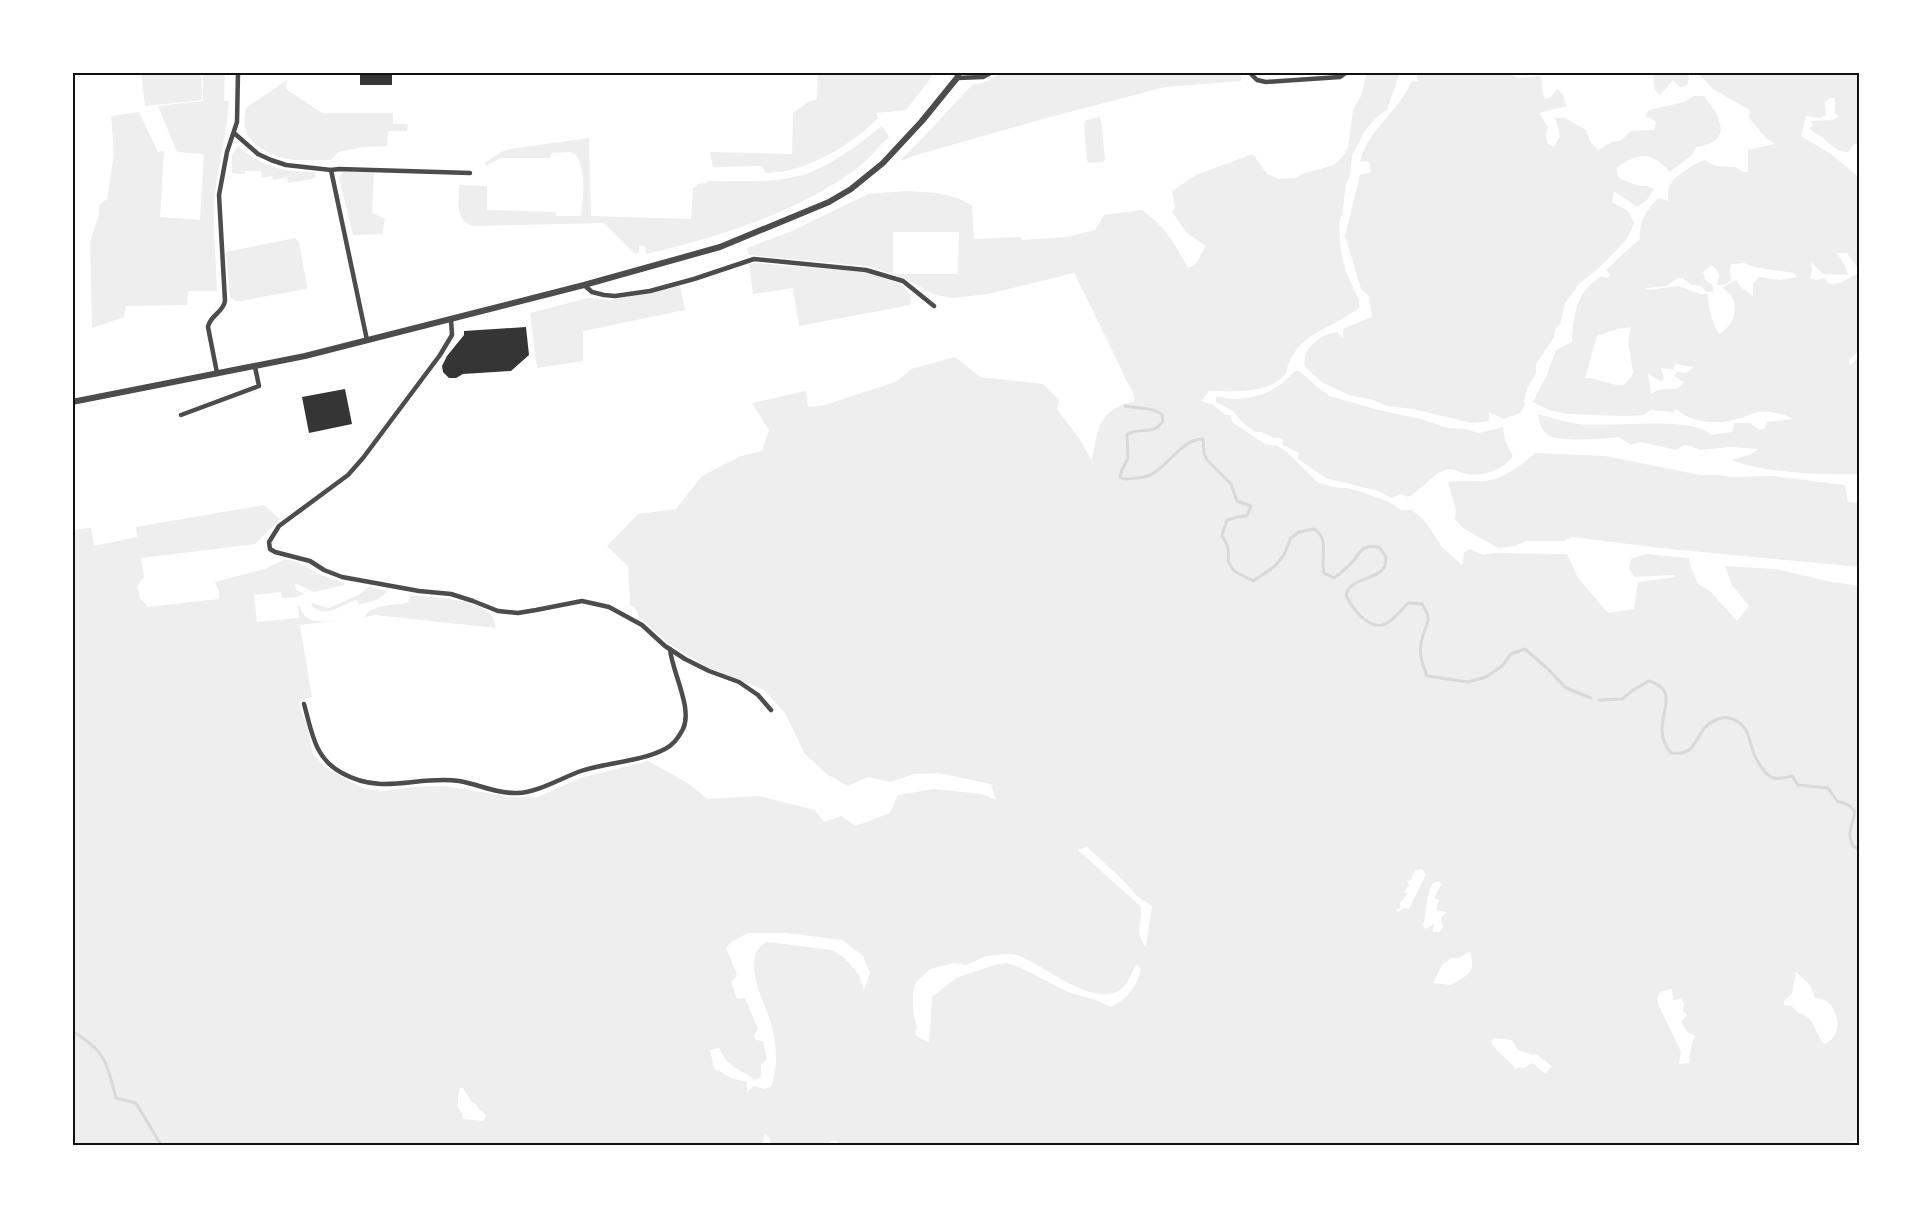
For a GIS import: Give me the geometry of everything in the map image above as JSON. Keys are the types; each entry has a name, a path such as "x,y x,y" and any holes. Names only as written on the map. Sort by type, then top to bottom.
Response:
{"street":[{"path":"217,373 208,327 209,321 224,306 225,301 219,195 238,108 238,72"},
{"path":"72,402 255,367 584,285 720,247 829,202 851,189 883,163 922,121 958,75 983,77 992,72"},
{"path":"1249,72 1257,81 1266,82 1340,77 1347,72"},
{"path":"234,133 258,154 286,165 331,170 470,173"},
{"path":"331,170 367,340"},
{"path":"584,285 592,292 604,295 615,296 650,291 754,259 866,270 903,281 934,306"},
{"path":"451,319 453,335 363,458 348,475 279,526 269,542 270,549 310,561 342,577 419,591 450,594 498,611 518,613 582,601 609,607 642,625 670,649 709,671 739,682 758,695 771,710"},
{"path":"181,415 259,386 255,367"},
{"path":"304,704 316,748 332,767 363,783 383,785 459,781 518,794 582,771 649,755 674,743 684,727 687,714 670,649"}],"shaded area":[{"path":"141,72 201,72 202,100 145,106"},
{"path":"203,72 225,72 224,101 229,101 214,205 217,291 188,291 187,305 126,306 124,317 92,328 90,242 99,215 99,205 107,199 114,154 111,116 139,112 158,152 164,151 160,217 200,220 204,154 177,152 158,106 203,101"},
{"path":"818,72 933,72 906,110 876,113 878,118 860,134 839,149 806,165 791,170 766,173 762,166 713,167 710,152 792,154 793,113 808,102 817,99"},
{"path":"1001,72 1241,72 1241,81 1165,87 1043,119 902,161 902,158 972,85 989,81"},
{"path":"1367,72 1400,72 1387,110 1377,117 1364,132 1352,156 1339,223 1341,252 1346,272 1359,300 1359,308 1303,342 1288,365 1286,373 1270,385 1250,390 1209,391 1201,401 1214,405 1225,415 1231,415 1232,422 1265,444 1277,446 1286,451 1317,482 1362,492 1389,502 1401,510 1412,510 1424,520 1442,547 1462,565 1464,552 1470,549 1483,555 1494,553 1567,554 1578,578 1608,613 1634,609 1638,582 1676,577 1674,575 1635,577 1629,569 1631,559 1646,554 1689,558 1698,584 1710,591 1737,621 1749,606 1732,585 1725,566 1776,569 1860,586 1860,1138 1843,1145 842,1145 832,1140 829,1145 771,1145 770,1139 765,1134 762,1145 72,1145 72,530 91,528 94,546 137,537 136,527 264,505 280,519 255,544 141,558 144,577 137,586 140,598 148,607 219,599 219,591 215,582 265,569 285,559 345,583 314,592 295,583 296,590 305,594 296,597 282,598 281,592 254,595 257,622 299,618 298,606 306,617 316,621 340,620 300,625 312,697 299,701 307,724 313,755 328,769 364,789 383,791 444,786 511,797 538,797 583,777 648,761 689,784 707,799 759,796 815,810 824,822 841,816 856,826 890,813 898,795 934,789 982,794 996,800 991,784 939,773 914,774 890,782 868,777 848,786 828,775 805,754 785,713 764,690 711,669 669,644 638,616 637,611 630,604 628,566 607,546 638,514 676,509 702,476 741,456 762,451 769,430 752,403 806,391 808,407 825,405 892,383 911,369 955,357 980,377 1043,384 1059,400 1057,409 1092,460 1098,430 1102,422 1114,410 1135,401 1133,392 1074,273 988,294 952,298 935,295 902,277 867,266 749,255 747,248 792,231 868,194 906,191 937,193 958,198 972,206 974,239 1020,237 1023,240 1067,237 1095,230 1104,215 1142,210 1169,236 1188,268 1195,265 1206,246 1187,233 1172,212 1175,208 1172,191 1196,175 1253,154 1267,174 1279,179 1296,178 1302,174 1334,165 1348,147 1353,110 1361,96","holes":["893,232 959,232 958,274 893,274","1087,847 1137,896 1152,906 1146,947 1139,930 1140,906 1078,850","1422,869 1426,874 1409,909 1403,908 1398,912 1396,910 1400,908 1400,903 1408,893 1404,892 1409,885 1407,881 1411,880 1415,870","1439,881 1441,885 1434,898 1439,900 1436,910 1447,912 1441,918 1443,927 1440,932 1433,932 1434,924 1426,929 1423,926 1433,883","748,933 787,933 842,940 863,956 870,973 864,990 859,975 850,964 831,950 767,942 758,949 754,958 754,970 760,995 772,1027 776,1065 771,1087 765,1089 754,1086 747,1092 747,1082 731,1078 714,1068 710,1050 719,1048 722,1055 734,1067 754,1080 761,1077 761,1065 767,1059 763,1041 756,1040 754,1035 758,1029 745,998 737,999 731,982 737,975 726,948 731,942","1470,951 1472,959 1470,972 1451,985 1433,983 1442,965 1451,958 1459,958","1014,954 1081,989 1107,994 1118,991 1124,986 1136,964 1141,969 1131,992 1111,1007 1094,999 1070,993 1007,963 997,964 956,978 932,997 929,1043 915,1035 917,1027 913,1011 913,992 916,982 930,969 954,963 966,965 986,956","1796,972 1810,985 1815,998 1823,999 1834,1010 1837,1018 1836,1034 1824,1044 1808,1017 1798,1013 1792,1006 1784,1005 1784,1001 1792,993","1670,989 1673,1000 1681,999 1684,1003 1683,1011 1687,1015 1681,1022 1687,1032 1695,1036 1689,1063 1679,1064 1681,1052 1657,998 1660,992","1494,1038 1512,1040 1518,1050 1536,1054 1552,1066 1546,1073 1533,1063 1524,1068 1515,1069 1491,1041","460,1088 463,1088 471,1101 486,1115 484,1121 463,1119 458,1108 458,1096"]},
{"path":"1416,72 1508,72 1517,78 1540,76 1545,99 1551,97 1557,89 1562,93 1567,106 1539,113 1548,127 1547,143 1554,147 1560,136 1555,118 1565,118 1586,130 1590,141 1598,150 1612,142 1620,141 1631,131 1654,130 1656,122 1645,117 1649,110 1684,102 1694,96 1704,96 1719,120 1721,128 1716,140 1696,147 1692,155 1670,172 1656,160 1644,156 1632,159 1616,168 1619,178 1638,186 1654,189 1647,200 1637,207 1614,191 1612,202 1628,211 1634,223 1627,239 1600,267 1579,284 1565,303 1554,337 1536,364 1536,373 1524,400 1525,406 1520,413 1504,419 1489,412 1489,421 1471,423 1413,409 1387,406 1373,400 1349,395 1323,383 1305,367 1306,354 1318,339 1337,332 1343,338 1343,329 1372,317 1369,296 1361,289 1345,236 1360,175 1371,172 1369,162 1360,161 1364,150 1411,82 1418,81"},
{"path":"1653,72 1687,72 1689,77 1687,86 1680,87 1673,80 1660,95 1655,90"},
{"path":"1697,72 1860,72 1860,143 1853,145 1849,152 1841,151 1809,128 1813,126 1811,121 1833,120 1839,116 1835,114 1835,98 1829,98 1825,102 1826,115 1820,118 1806,116 1801,136 1831,154 1860,178 1860,264 1856,266 1847,253 1837,253 1848,275 1823,274 1811,262 1810,278 1816,280 1824,278 1829,284 1840,283 1860,272 1860,349 1849,360 1850,365 1857,359 1860,361 1860,474 1777,470 1731,460 1749,455 1759,449 1730,447 1700,450 1683,445 1676,450 1641,442 1631,445 1619,437 1556,438 1547,435 1541,425 1538,414 1592,425 1687,425 1711,435 1732,432 1735,423 1750,423 1760,430 1765,428 1767,422 1793,419 1776,413 1755,412 1745,417 1708,422 1691,418 1676,409 1673,412 1651,410 1643,415 1625,416 1567,414 1549,410 1533,402 1556,350 1572,342 1573,322 1581,296 1593,282 1602,276 1606,278 1611,275 1606,270 1640,240 1640,228 1644,217 1658,198 1669,201 1668,191 1672,181 1682,172 1704,160 1715,166 1735,167 1748,172 1748,150 1775,144 1765,137 1749,118 1750,110 1713,89","holes":["1744,263 1754,267 1794,273 1797,277 1780,280 1759,277 1753,284 1753,296 1736,280 1722,288 1732,298 1735,311 1730,324 1719,334 1711,315 1708,294 1699,294 1679,286 1648,290 1645,288 1666,286 1678,278 1683,278 1691,284 1701,286 1707,292 1714,291 1712,284 1706,281 1703,272 1712,265 1719,274 1717,285 1726,284 1731,280 1731,264","1631,327 1628,342 1632,376 1624,385 1585,378 1597,336","1675,364 1694,367 1686,373 1677,372 1674,376 1684,382 1679,387 1658,390 1651,394 1648,373 1662,381 1664,378 1661,368 1673,370"]},
{"path":"287,80 286,89 322,113 393,113 393,124 408,124 407,131 388,131 387,146 363,147 338,152 331,160 286,159 270,153 256,145 248,136 245,124 246,108"},
{"path":"1099,117 1105,160 1089,163 1084,123 1086,120"},
{"path":"882,126 889,137 867,160 829,187 804,201 753,223 646,254 645,246 639,245 639,253 635,254 604,223 473,226 460,215 459,185 487,186 487,210 556,212 556,216 581,216 583,176 576,155 570,152 551,153 550,158 500,158 486,166 485,163 510,149 589,138 591,216 691,219 693,188 698,184 708,181 772,180 797,177 819,169 838,158"},
{"path":"238,146 265,164 292,171 315,172 316,176 312,179 288,183 287,177 273,180 272,176 262,178 261,171 245,171 245,174 232,173 232,156"},
{"path":"344,171 374,172 372,213 385,219 382,234 353,235 339,177"},
{"path":"295,238 299,242 306,289 241,301 235,301 230,297 226,252"},
{"path":"749,264 866,272 901,284 911,295 910,305 799,326 793,288 753,294"},
{"path":"680,286 685,310 583,331 583,361 537,368 530,313 588,298 610,300"},
{"path":"1295,371 1299,371 1330,396 1378,410 1421,419 1447,428 1479,433 1503,427 1505,441 1513,456 1503,466 1484,474 1477,475 1447,469 1408,497 1401,494 1392,498 1378,491 1326,478 1298,459 1299,453 1283,445 1282,438 1256,432 1244,424 1233,411 1216,402 1216,397 1240,399 1274,389"},
{"path":"1535,453 1605,456 1700,475 1773,476 1845,485 1848,502 1860,503 1860,567 1660,548 1572,537 1564,541 1526,541 1515,546 1498,548 1463,528 1455,519 1456,510 1448,482 1486,481 1499,477 1512,471"},
{"path":"369,587 388,591 371,602 359,604 356,600 327,611 316,609 311,605 312,603 329,608 358,595"},
{"path":"410,595 476,605 491,615 496,628 376,615 365,617 378,607 408,603"}],"building":[{"path":"348,72 392,72 392,85 360,85 360,75 348,75"},
{"path":"526,327 529,355 511,371 463,374 456,378 449,378 443,372 442,366 447,356 464,335 464,331"},
{"path":"345,389 352,424 309,433 302,397"}],"waterway":[{"path":"1125,406 1154,410 1162,415 1163,421 1151,430 1127,434 1128,458 1120,477 1124,479 1149,476 1189,443 1203,439 1207,460 1231,484 1237,501 1251,506 1247,516 1227,520 1222,535 1228,548 1228,561 1234,571 1253,581 1274,567 1284,555 1291,538 1299,532 1314,529 1322,538 1324,573 1334,578 1363,549 1379,547 1386,557 1385,566 1376,574 1353,585 1348,589 1346,595 1361,616 1376,625 1389,622 1408,603 1422,604 1428,615 1421,644 1422,660 1427,676 1468,682 1486,677 1502,666 1511,654 1525,649 1566,688 1591,698"},
{"path":"1599,700 1622,699 1649,681 1660,686 1665,693 1666,701 1662,731 1664,742 1671,753 1687,751 1703,730 1717,719 1736,720 1744,727 1755,757 1768,775 1778,779 1792,776 1798,785 1828,788 1837,801 1852,807 1854,815 1850,839 1853,846 1860,851"},
{"path":"72,1031 98,1051 107,1066 116,1098 136,1103 161,1145"}]}
